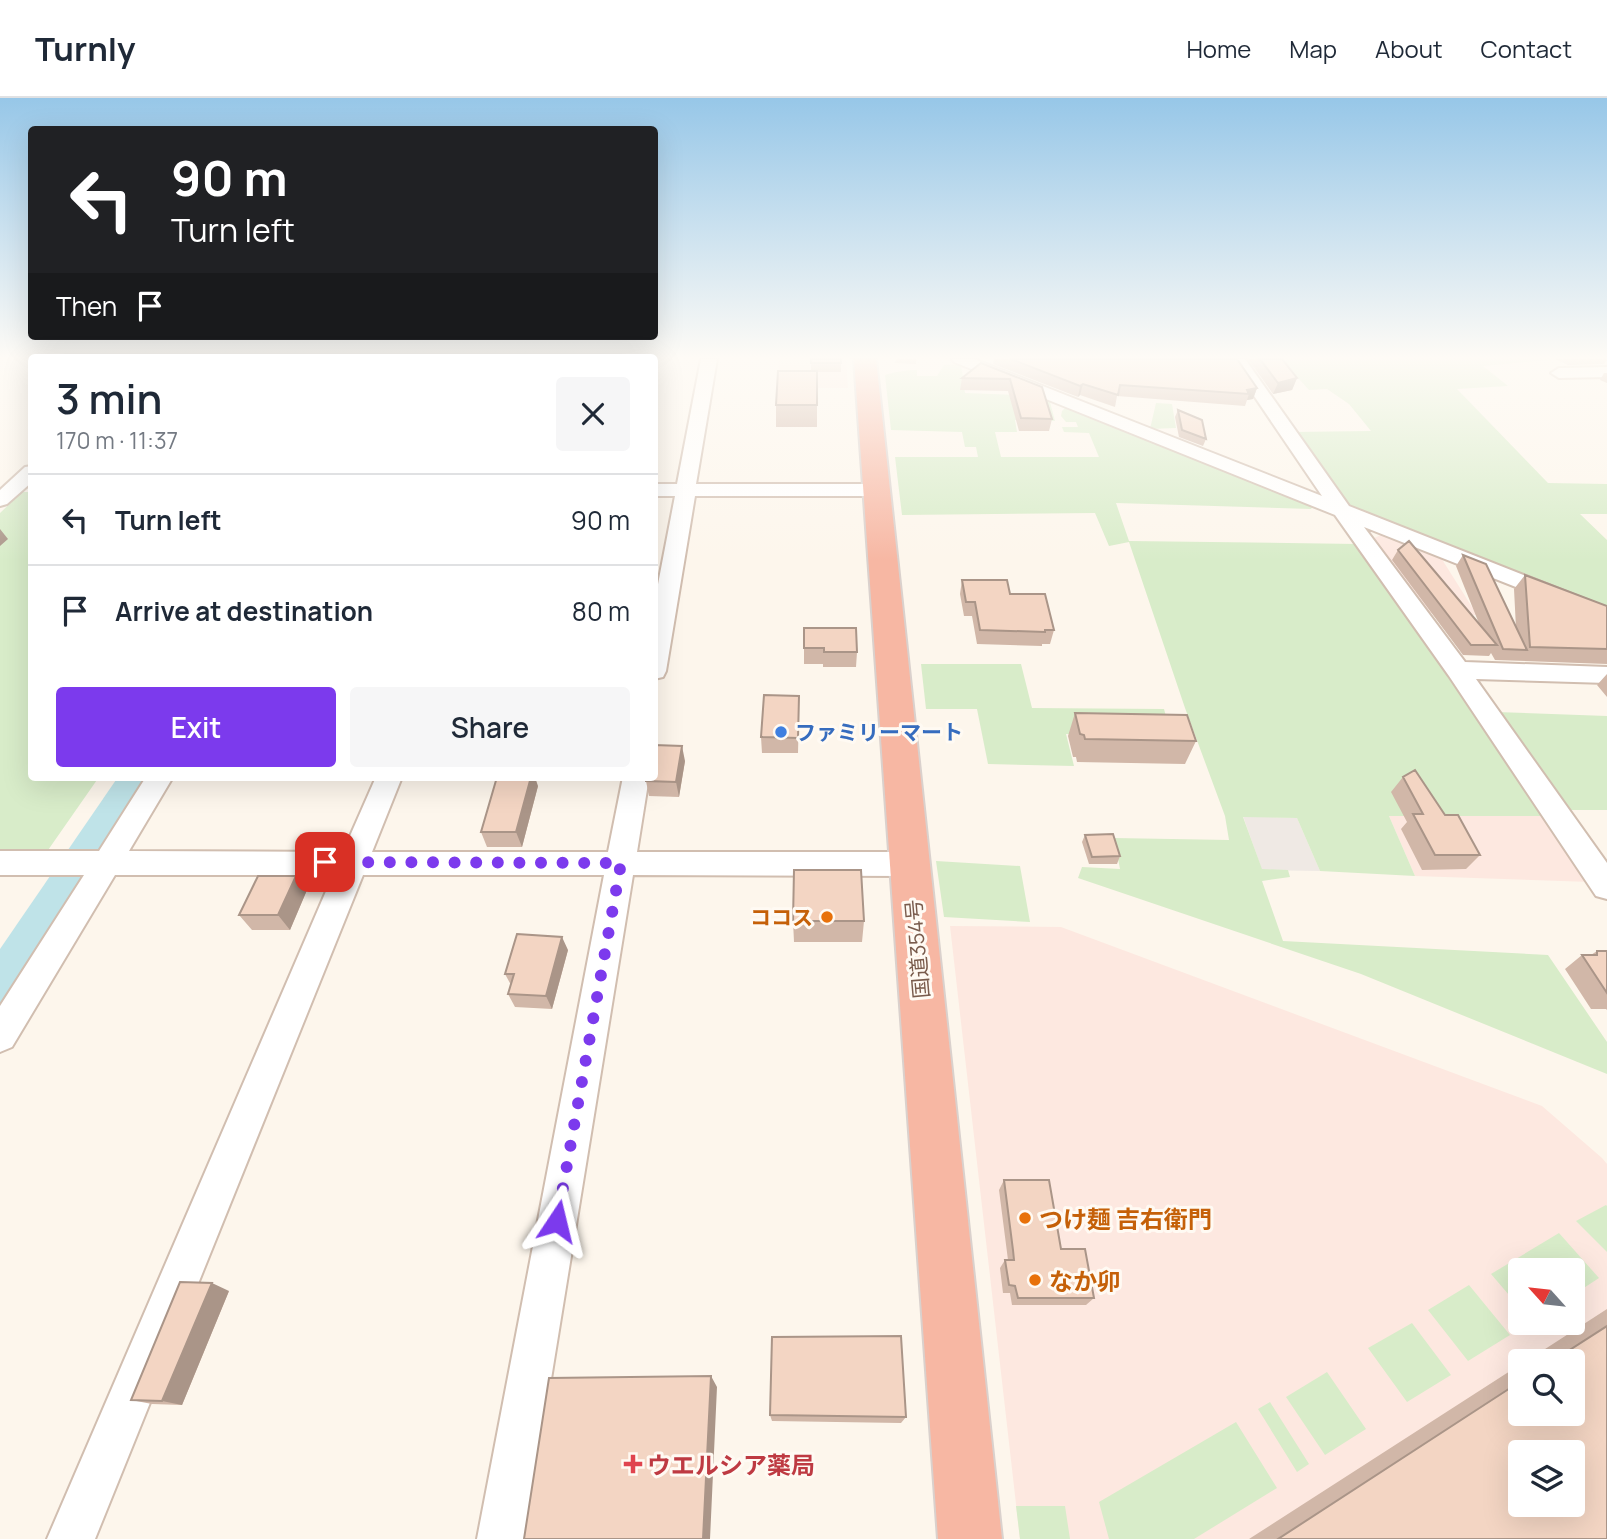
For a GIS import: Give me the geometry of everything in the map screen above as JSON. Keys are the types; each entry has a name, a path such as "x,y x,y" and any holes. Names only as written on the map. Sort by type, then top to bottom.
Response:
{"highway":[{"name":"国道354号","path":"871,426 970,1539"}],"street":[{"path":"658,649 698,426"},
{"path":"1129,426 1607,616"},
{"path":"1283,426 1458,670 1607,887"},
{"path":"15,491 28,476"},
{"path":"658,489 877,490"},
{"path":"1458,670 1607,675"},
{"path":"0,1037 158,781"},
{"path":"71,1539 387,781"},
{"path":"501,1539 635,781"},
{"path":"0,863 909,864"}],"shaded area":[{"path":"1387,532 1438,553 1477,615 1425,613 1370,540"},
{"path":"1243,816 1297,818 1320,871 1262,870"},
{"path":"1389,816 1543,816 1591,882 1415,876"},
{"path":"950,926 1061,927 1542,1106 1602,1158 1607,1164 1607,1539 1020,1539"}],"green space":[{"path":"891,426 1016,426 1017,432 995,432 1001,457 1099,457 1089,433 1064,432 1062,427 1119,426 1315,503 1311,509 1116,503 1129,541 1358,544 1543,816 1389,816 1415,876 1320,871 1297,818 1243,817 1262,869 1288,870 1290,877 1262,881 1283,941 1548,955 1607,1042 1607,1074 1361,974 1078,878 1082,867 1120,869 1114,838 1229,840 1225,816 1129,542 1109,546 1095,513 902,515 895,457 978,457 976,447 965,447 962,432 891,430"},
{"path":"1151,426 1176,428 1150,429"},
{"path":"1367,426 1493,426 1548,483 1607,484 1607,514 1580,514 1607,540 1607,611 1348,509 1292,432 1371,431"},
{"path":"22,492 28,492 28,781 96,781 46,853 0,853 0,513"},
{"path":"921,664 1021,664 1032,708 1164,709 1171,735 1066,734 1074,766 988,764 977,709 926,709"},
{"path":"1496,712 1607,716 1607,810 1562,810"},
{"path":"936,861 1020,866 1030,922 944,917"},
{"path":"1607,1206 1607,1252 1576,1221"},
{"path":"1559,1233 1581,1258 1518,1258"},
{"path":"1586,1263 1599,1278 1586,1286"},
{"path":"1508,1264 1508,1294 1491,1274"},
{"path":"1469,1285 1510,1335 1468,1361 1428,1310"},
{"path":"1412,1323 1451,1375 1407,1402 1368,1348"},
{"path":"1327,1372 1366,1429 1325,1455 1286,1397"},
{"path":"1270,1402 1309,1464 1297,1472 1258,1409"},
{"path":"1236,1422 1277,1488 1194,1539 1109,1539 1099,1502"},
{"path":"1016,1506 1065,1506 1070,1539 1020,1539"}],"building":[{"path":"1181,426 1203,426 1206,439 1182,430"},
{"path":"1409,541 1497,645 1471,645 1398,550"},
{"path":"1463,555 1486,564 1527,650 1503,649"},
{"path":"1525,575 1607,606 1607,649 1530,647"},
{"path":"962,580 1007,580 1010,594 1045,594 1054,630 980,630 975,602 966,602"},
{"path":"804,628 856,628 857,652 824,652 824,648 804,648"},
{"name":"ファミリーマート","path":"764,695 799,696 798,738 761,737"},
{"path":"1075,713 1187,715 1196,741 1085,739 1084,735 1080,734"},
{"path":"658,745 682,746 676,782 646,781 658,781"},
{"path":"1415,770 1445,815 1458,815 1480,855 1435,855 1413,814 1423,814 1403,777"},
{"path":"496,781 530,781 516,832 481,832"},
{"path":"1113,834 1120,856 1092,857 1085,835"},
{"path":"794,870 861,870 864,921 793,921"},
{"path":"258,876 296,876 278,915 239,915"},
{"path":"517,934 562,937 546,996 508,994 514,974 505,974"},
{"path":"1597,951 1607,951 1607,993 1582,955 1597,955"},
{"path":"1004,1180 1049,1180 1061,1249 1085,1249 1094,1298 1018,1298 1015,1286 1009,1285 1005,1260 1014,1260"},
{"path":"180,1282 212,1283 162,1401 131,1400"},
{"path":"1607,1326 1607,1539 1278,1539 1508,1389 1508,1426 1585,1426 1585,1349 1571,1349"},
{"path":"901,1336 906,1417 770,1415 772,1337"},
{"name":"ウエルシア薬局","path":"711,1376 703,1539 524,1539 549,1378"}],"waterway":[{"path":"0,991 137,781"}],"place":[{"name":"ファミリーマート","path":"781,732"},
{"name":"ココス","path":"827,917"},
{"name":"つけ麺 吉右衛門","path":"1025,1218"},
{"name":"なか卯","path":"1035,1280"},
{"name":"ウエルシア薬局","path":"633,1464"}],"route":[{"path":"325,862 621,863 557,1221"}]}
